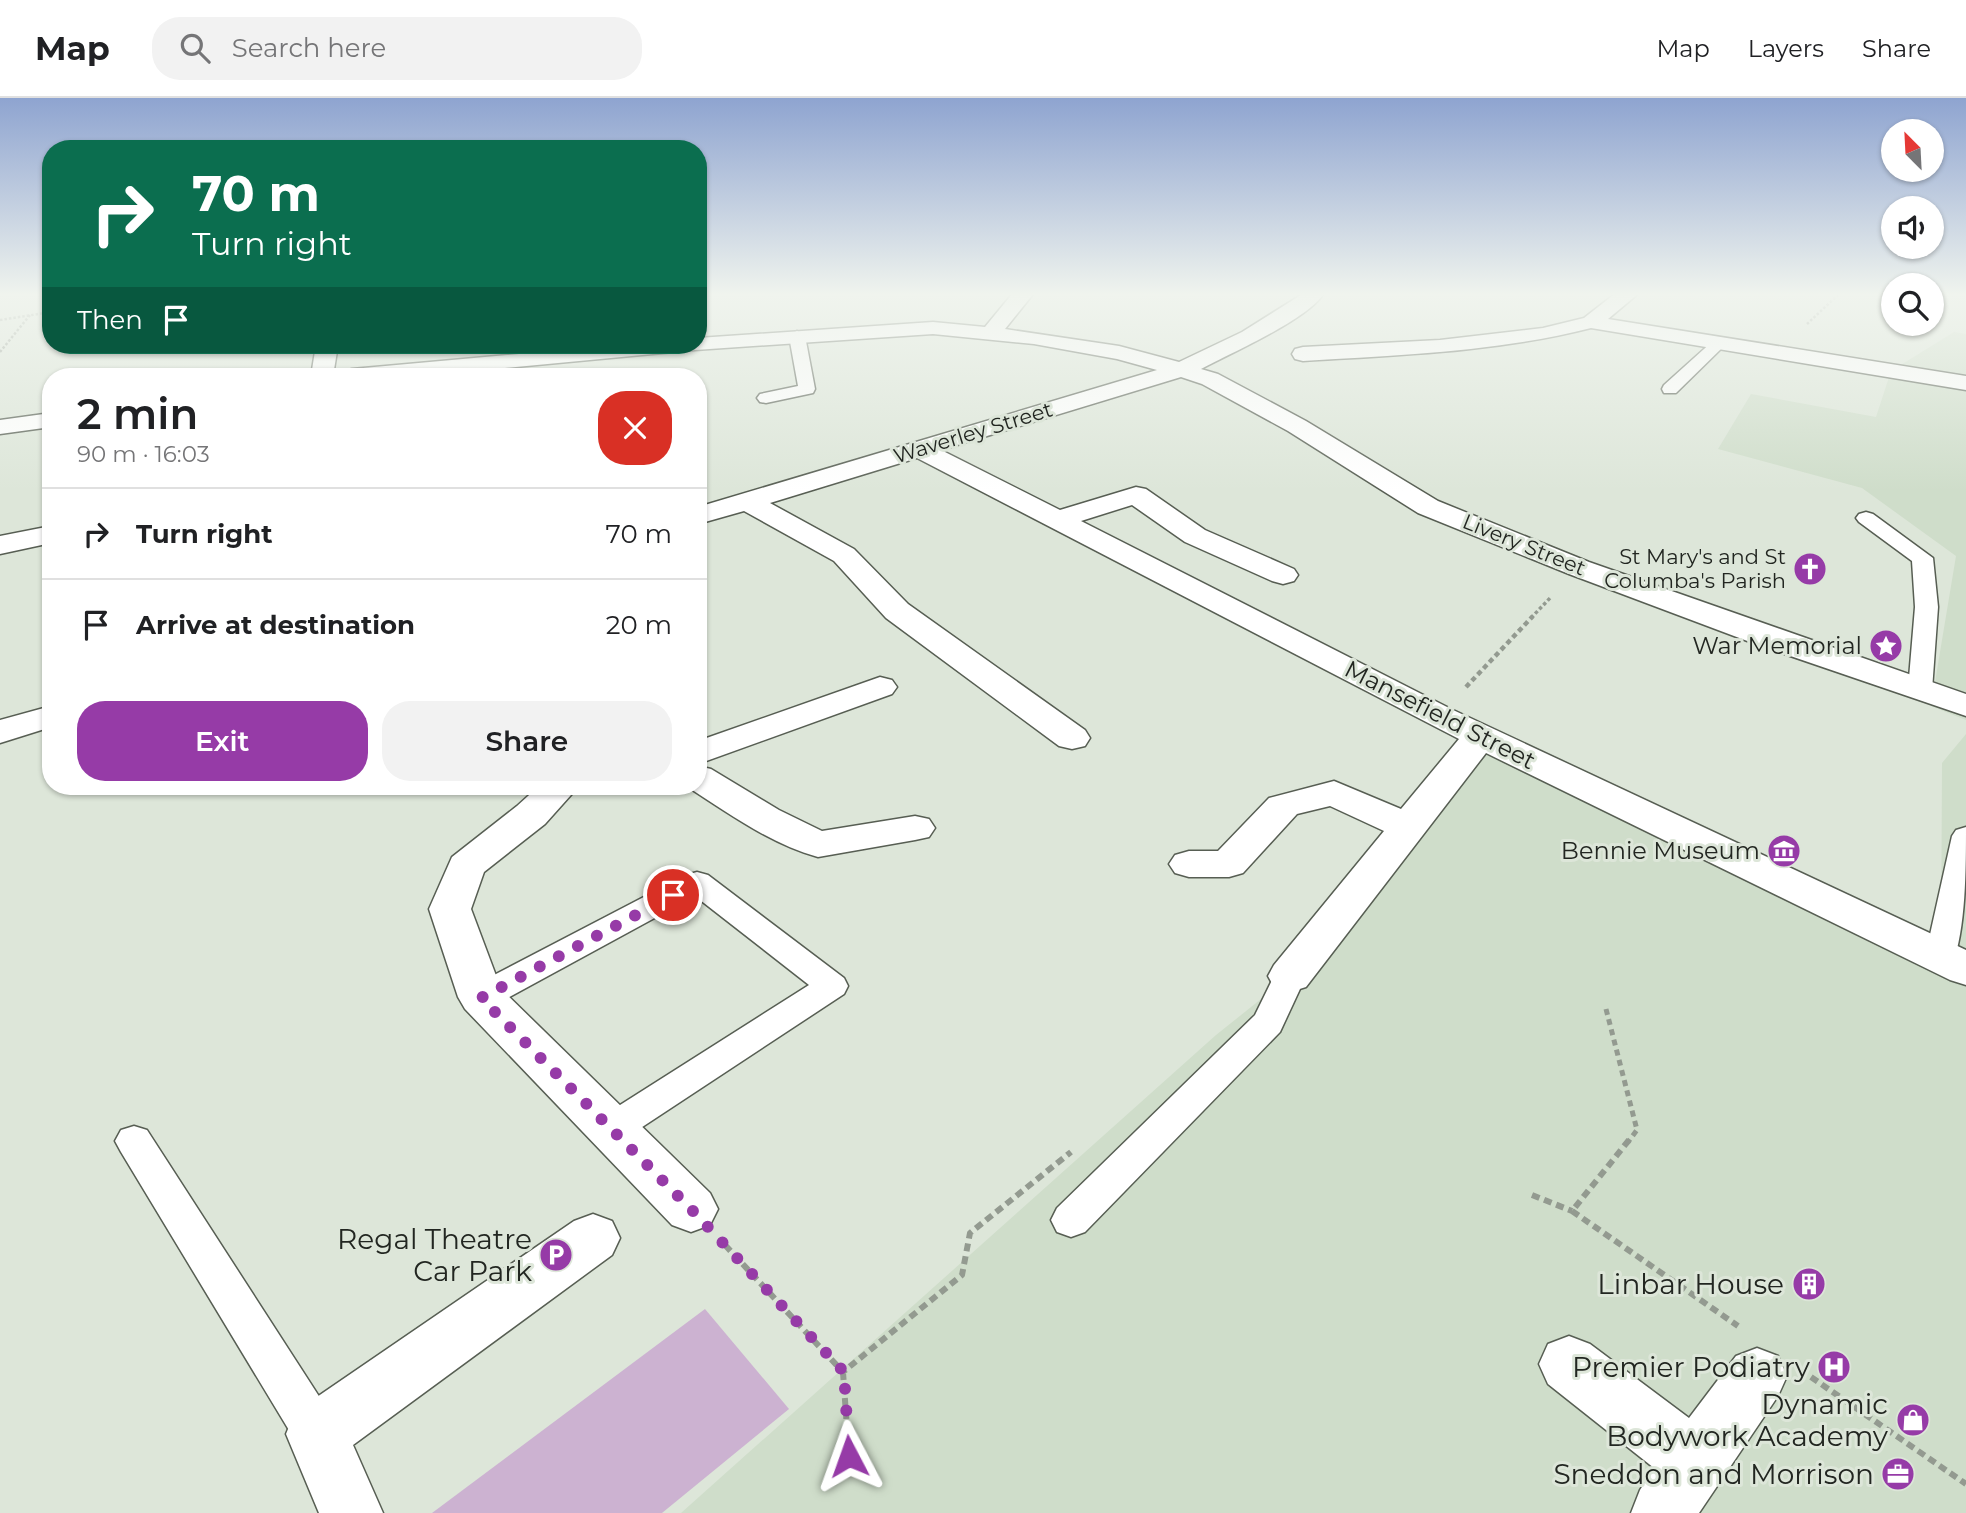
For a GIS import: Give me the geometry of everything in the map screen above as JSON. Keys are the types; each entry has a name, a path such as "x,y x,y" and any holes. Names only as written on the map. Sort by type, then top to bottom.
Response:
{"street":[{"path":"438,368 535,359"},
{"name":"Livery Street","path":"1138,359 1210,379 1334,449 1428,507 1579,568 1769,638 1966,706"},
{"name":"Waverley Street","path":"707,512 1181,370 1204,359"},
{"path":"1818,359 1966,383"},
{"path":"0,427 42,421"},
{"name":"Mansefield Street","path":"919,449 1439,716 1954,963"},
{"path":"1057,520 1136,495 1195,536 1283,575"},
{"path":"746,501 844,555 897,611 1072,738"},
{"path":"0,545 42,536"},
{"path":"707,750 880,687"},
{"path":"0,732 42,719"},
{"path":"1290,976 1480,736"},
{"path":"707,783 765,819 818,844 915,828"},
{"path":"1189,864 1229,864 1283,806 1335,793 1408,827"},
{"path":"551,795 531,816 466,866 450,909 481,998 691,1209"},
{"path":"351,1513 317,1434 593,1238"},
{"path":"1663,1513 1695,1461 1769,1360"},
{"path":"1569,1364 1695,1461"}],"lane":[{"path":"766,398 807,390 801,359"},
{"path":"1670,389 1702,359"},
{"path":"1866,518 1922,558 1927,583 1927,626 1920,690"},
{"path":"1954,963 1966,836"},
{"path":"481,998 696,882 832,986 611,1129"},
{"path":"1071,1220 1268,1023 1290,976"},
{"path":"134,1141 317,1434"}],"path":[{"path":"1439,716 1579,568"},
{"path":"1572,1212 1637,1130 1606,1009"},
{"path":"844,1372 962,1275 970,1233 1077,1147"},
{"path":"1532,1195 1572,1212 1769,1360 1966,1484"},
{"path":"691,1209 844,1372 849,1456"}],"shaded area":[{"path":"1910,359 1966,359 1966,720 1931,706 1956,556 1862,488 1718,449 1751,394 1876,417 1891,371"},
{"path":"1966,734 1966,1513 681,1513 1216,1035 1290,976 1480,736 1941,957 1942,763"},
{"path":"705,1309 789,1409 662,1513 432,1513"}],"place":[{"name":"St Mary's and St Columba's Parish","path":"1810,569"},
{"name":"War Memorial","path":"1886,646"},
{"name":"Bennie Museum","path":"1784,851"},
{"name":"Regal Theatre Car Park","path":"556,1255"},
{"name":"Linbar House","path":"1809,1284"},
{"name":"Premier Podiatry","path":"1834,1367"},
{"name":"Dynamic Bodywork Academy","path":"1913,1420"},
{"name":"Sneddon and Morrison","path":"1898,1474"}],"route":[{"path":"673,895 481,998 691,1209 844,1372 849,1456"}]}
